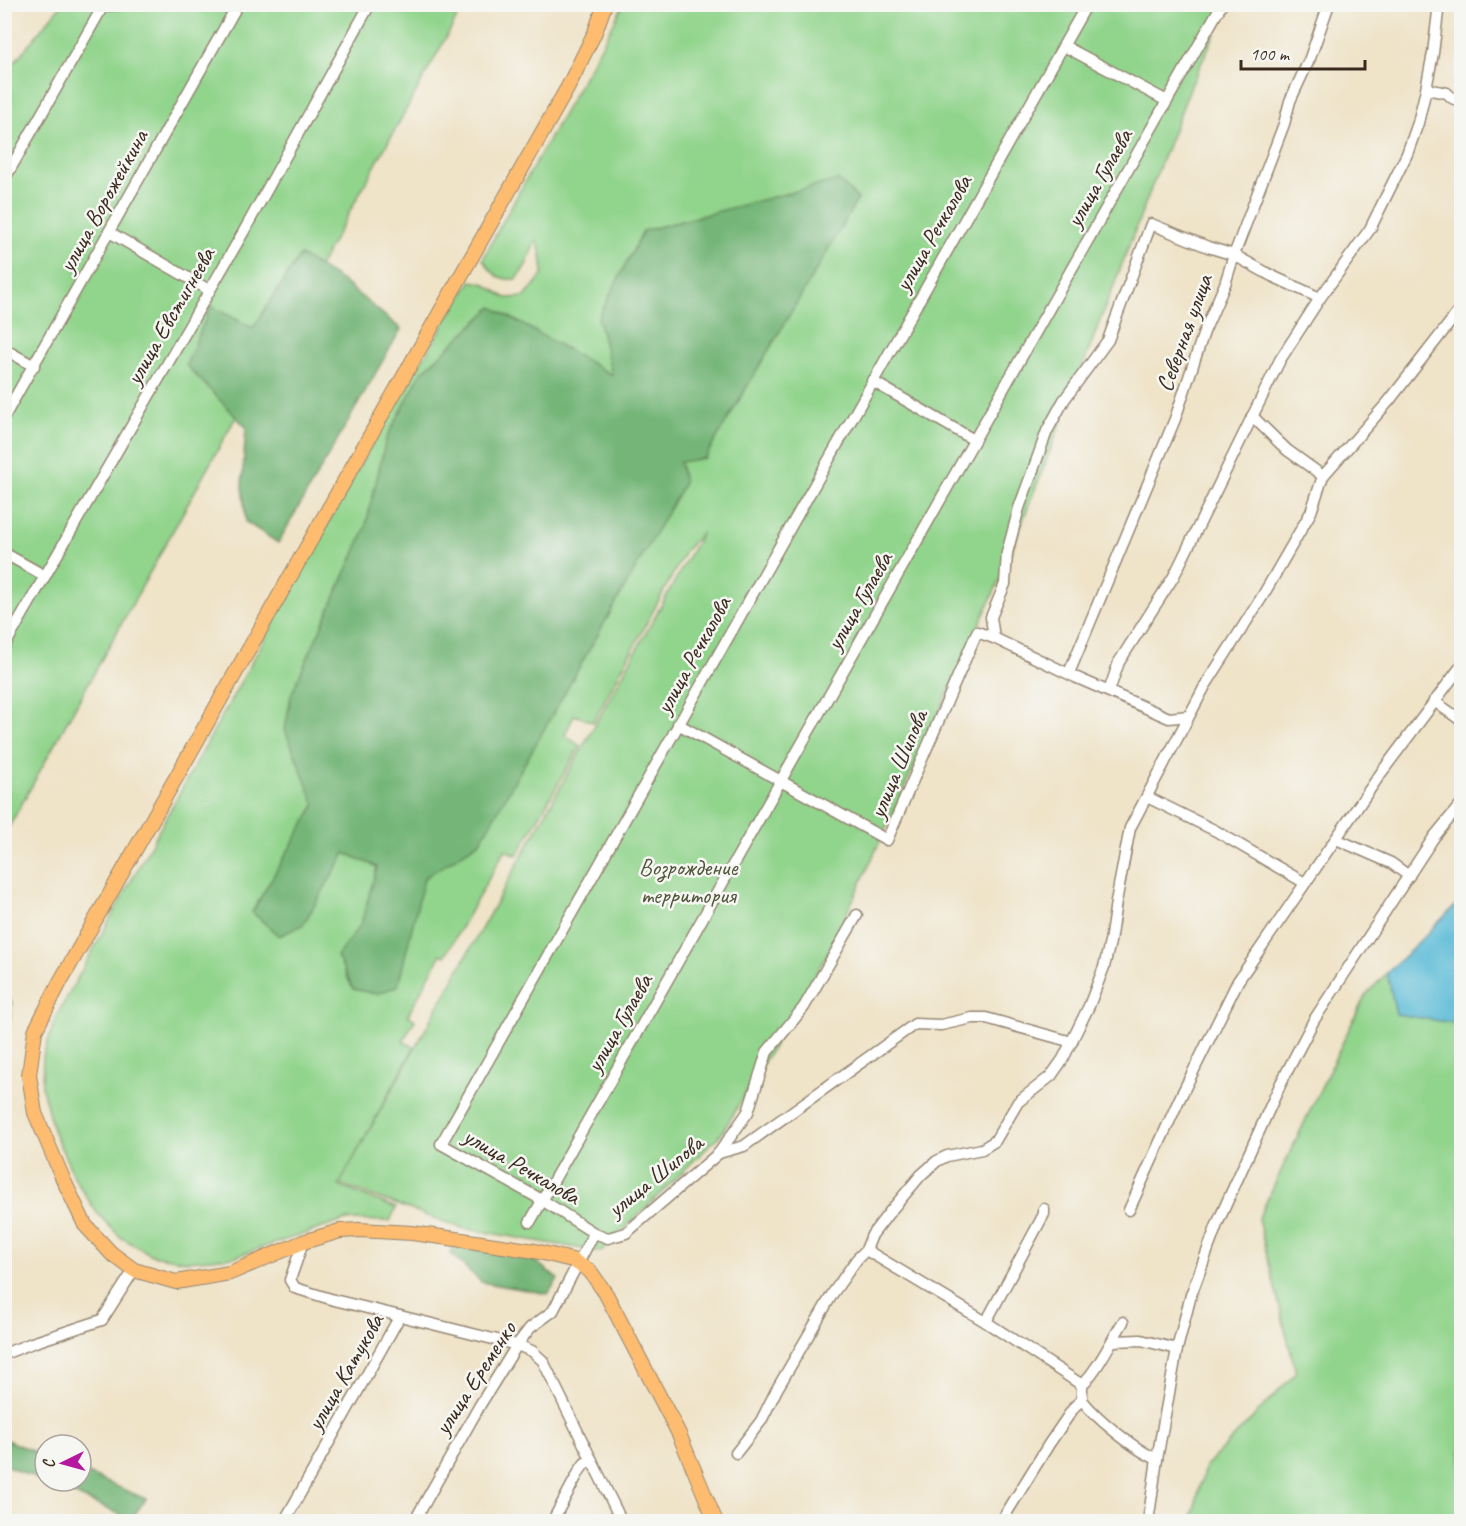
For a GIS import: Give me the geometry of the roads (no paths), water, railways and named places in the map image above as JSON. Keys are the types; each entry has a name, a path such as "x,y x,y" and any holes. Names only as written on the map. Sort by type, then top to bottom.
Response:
{"main road":[{"path":"605,4 595,32 568,87 60,982 35,1031 29,1075 35,1113 63,1179 86,1225 111,1253 134,1270 176,1282 230,1272 303,1242 340,1231 359,1230 412,1233 535,1251 558,1256 590,1271 598,1280 637,1351 679,1434 716,1521"}],"street":[{"path":"4,180 103,6 134,4"},
{"name":"улица Ворожейкина","path":"4,417 238,4"},
{"name":"улица Евстигнеева","path":"4,647 370,4"},
{"name":"улица Речкалова","path":"577,1263 594,1233 542,1200 441,1144 1087,4"},
{"name":"улица Гулаева","path":"530,1222 1222,4"},
{"name":"Северная улица","path":"1068,673 1171,429 1204,332 1225,284 1284,124 1290,101 1310,58 1329,4"},
{"path":"1109,691 1119,662 1174,576 1280,360 1320,298 1359,246 1384,202 1414,136 1433,53 1439,4"},
{"path":"1064,46 1167,101"},
{"path":"1426,89 1447,93 1461,102"},
{"path":"1188,716 1169,718 994,638 991,617 1005,584 1007,553 1019,508 1047,431 1064,400 1108,340 1150,224 1234,255 1320,298"},
{"path":"109,232 209,290"},
{"path":"736,1453 761,1421 833,1293 866,1250 877,1228 921,1175 937,1161 947,1156 982,1149 994,1141 1018,1102 1051,1076 1072,1042 1104,967 1130,828 1188,716 1204,686 1289,552 1311,512 1323,476 1389,401 1461,307"},
{"path":"4,349 34,366"},
{"path":"872,381 974,440"},
{"path":"1252,416 1287,450 1323,476"},
{"path":"4,552 45,576"},
{"name":"улица Шипова","path":"678,724 887,840 977,632 994,638"},
{"path":"1129,1210 1179,1100 1238,981 1381,773 1461,665"},
{"path":"1434,701 1461,721"},
{"path":"1147,797 1216,831 1305,883"},
{"path":"1148,1521 1177,1349 1191,1295 1218,1222 1281,1083 1314,1020 1434,837 1461,803"},
{"path":"1336,839 1390,863 1409,876"},
{"name":"улица Шипова","path":"594,1233 608,1238 626,1233 719,1153 748,1112 767,1052 804,1007 857,915"},
{"path":"719,1153 744,1146 915,1024 940,1025 972,1018 986,1018 1072,1042"},
{"path":"986,1322 1044,1214 1044,1209"},
{"path":"303,1242 290,1281 296,1288 400,1316"},
{"path":"866,1250 986,1322 1082,1385"},
{"name":"улица Еременко","path":"414,1521 517,1345 530,1328 553,1311 577,1263"},
{"path":"4,1354 102,1320 134,1270"},
{"name":"улица Катукова","path":"284,1521 400,1316 517,1345 532,1351 543,1361 622,1521"},
{"path":"1123,1322 1114,1341 1082,1385 1083,1400 1093,1414 1147,1455 1157,1459"},
{"path":"1114,1341 1141,1340 1177,1349"},
{"path":"1001,1521 1049,1444 1075,1406 1083,1400"},
{"path":"552,1521 579,1470 585,1463 592,1460"}],"water":[{"path":"1461,895 1461,1016 1454,1023 1396,1014 1387,973 1456,905"}],"park label":[{"name":"Возрождение территория","path":"688,881"}]}
